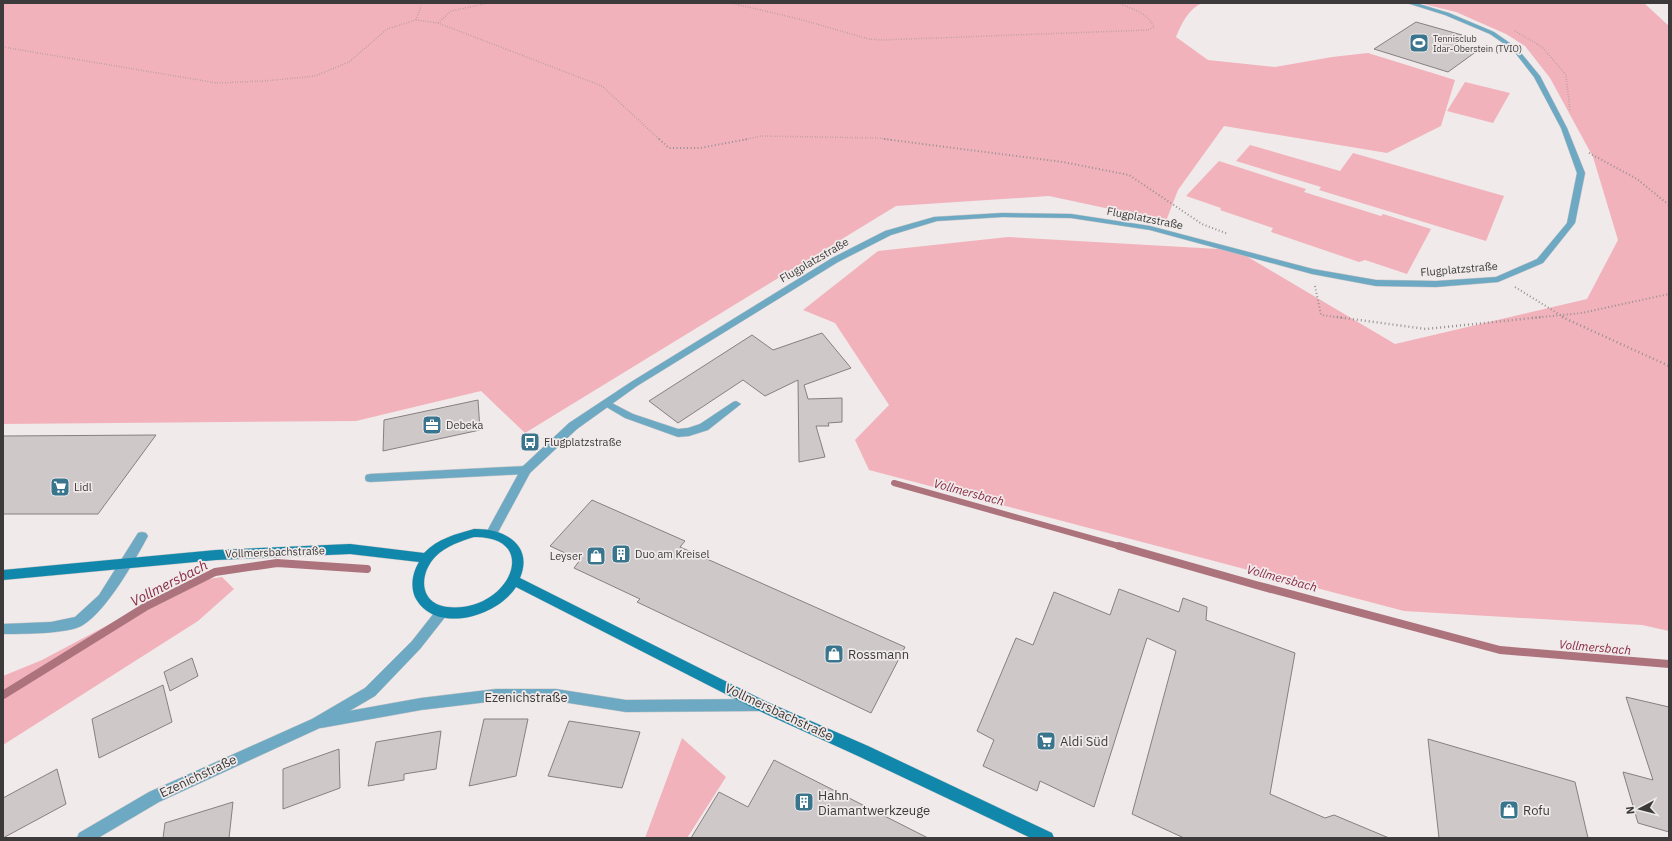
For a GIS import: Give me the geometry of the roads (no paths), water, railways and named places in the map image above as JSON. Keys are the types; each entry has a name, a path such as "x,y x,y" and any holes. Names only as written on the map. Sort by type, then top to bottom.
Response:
{"main road":[{"path":"474,533 492,533 506,539 515,548 519,561 514,580 509,587 496,599 479,609 466,612 442,612 426,605 419,595 418,576 427,558 437,548 453,539 474,533"},
{"name":"Vollmersbachstraße","path":"3,575 216,555 350,549 427,558"},
{"name":"Vollmersbachstraße","path":"514,580 760,705 863,751 1048,838"}],"street":[{"name":"Flugplatzstraße","path":"492,533 526,470 573,426 606,403 767,300 835,260 888,233 937,219 1002,215 1071,216 1150,228 1312,271 1376,283 1436,284 1501,278 1540,261 1571,223 1581,173 1564,128 1537,76 1515,49 1492,33 1447,14 1410,3"},
{"path":"606,403 629,416 678,433 689,432 704,427 736,404"},
{"path":"370,478 526,470"},
{"path":"3,629 51,627 78,622 103,599 142,536"},
{"name":"Ezenichstraße","path":"84,838 154,797 317,723 370,692 416,645 442,612"},
{"name":"Ezenichstraße","path":"317,723 421,704 496,695 556,695 626,706 760,705"}],"waterway":[{"name":"Vollmersbach","path":"894,483 1122,547"},
{"name":"Vollmersbach","path":"1119,546 1256,585 1500,650 1669,664"},
{"name":"Vollmersbach","path":"3,695 145,607 215,572 277,563 367,569"}],"place":[{"name":"Tennisclub Idar-Oberstein (TVIO)","path":"1419,43"},
{"name":"Debeka","path":"432,425"},
{"name":"Flugplatzstraße","path":"530,442"},
{"name":"Lidl","path":"60,487"},
{"name":"Duo am Kreisel","path":"621,554"},
{"name":"Leyser","path":"596,556"},
{"name":"Rossmann","path":"834,654"},
{"name":"Aldi Süd","path":"1046,741"},
{"name":"Hahn Diamantwerkzeuge","path":"804,802"},
{"name":"Rofu","path":"1509,810"}]}
